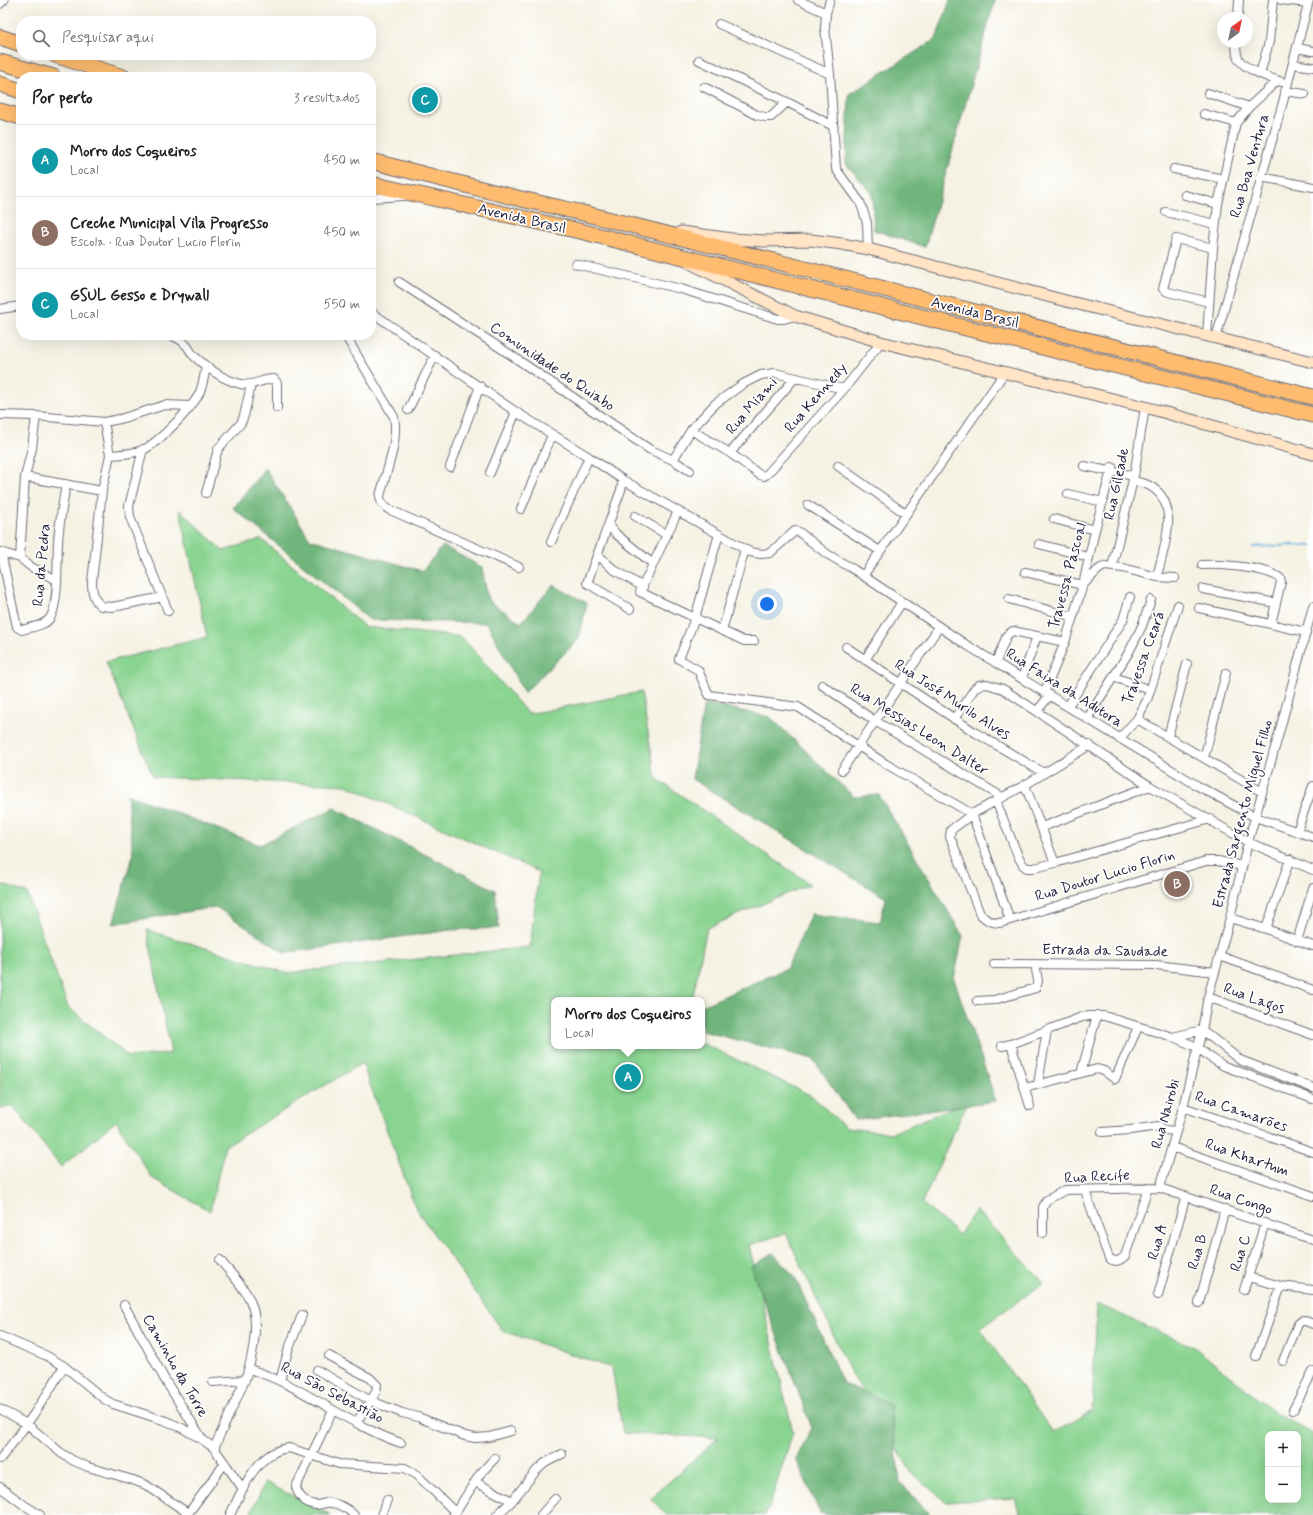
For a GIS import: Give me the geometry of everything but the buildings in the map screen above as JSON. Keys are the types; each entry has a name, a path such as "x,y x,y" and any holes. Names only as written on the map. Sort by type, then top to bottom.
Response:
{"highway":[{"path":"0,37 16,42"},
{"path":"70,60 108,72"},
{"path":"0,62 35,72"},
{"path":"0,84 16,89"},
{"path":"0,111 16,117"},
{"name":"Avenida Brasil","path":"376,162 1313,398"},
{"name":"Avenida Brasil","path":"376,185 584,232 1313,415"}],"street":[{"path":"0,4 4,0"},
{"path":"798,0 826,13"},
{"path":"830,0 826,13 825,28 830,74 836,169 860,202 867,223 868,250"},
{"path":"1239,12 1240,0"},
{"path":"1260,74 1269,42 1273,0"},
{"path":"1281,0 1308,1"},
{"name":"Rua Boa Ventura","path":"1212,337 1261,177 1293,64 1308,1"},
{"path":"719,24 830,74"},
{"path":"1236,48 1237,56 1244,65 1277,81 1286,88 1305,94"},
{"path":"1297,48 1313,51"},
{"path":"699,60 787,102 833,126"},
{"path":"1293,64 1313,67"},
{"path":"1212,337 1209,302 1215,224 1236,123 1249,106 1277,81"},
{"path":"704,87 765,117 771,117 787,102"},
{"path":"1208,93 1249,106"},
{"path":"1204,114 1236,123"},
{"path":"1174,169 1224,179"},
{"path":"1261,177 1313,187"},
{"path":"1185,195 1218,204"},
{"path":"376,198 420,196"},
{"path":"1166,212 1215,224"},
{"name":"Avenida Brasil","path":"637,227 732,239 765,241 811,240 842,244 1313,362"},
{"path":"1209,302 1168,292 1163,290 1163,288 1176,239 1213,248"},
{"name":"Avenida Brasil","path":"673,254 795,316 881,342 1145,407 1313,454"},
{"path":"576,264 681,289 778,319 795,316"},
{"name":"Comunidade do Quiabo","path":"399,282 478,333 649,449 673,460 690,471"},
{"path":"0,309 16,307"},
{"path":"376,315 516,412 623,480 745,549 722,631"},
{"path":"184,340 189,351 206,367 233,381 241,384 252,385 272,378 276,380 277,408"},
{"path":"348,340 394,417 396,425 380,500 388,509 518,567"},
{"name":"Rua Kennedy","path":"730,453 760,475 764,476 770,472 844,389 881,342"},
{"path":"408,410 435,355"},
{"path":"110,455 132,453 143,450 168,430 191,406 201,390 206,367"},
{"path":"863,576 1005,372"},
{"path":"673,460 686,438 715,404 761,375 775,373 844,389"},
{"name":"Rua Miami","path":"730,453 795,378"},
{"path":"206,493 218,449 244,416 252,385"},
{"path":"450,467 480,386"},
{"path":"0,415 36,416 104,422 120,419 166,405 191,406"},
{"name":"Rua Gileade","path":"1112,566 1134,479 1145,407"},
{"path":"490,473 516,412"},
{"path":"20,558 25,477 32,448 36,416"},
{"path":"104,422 110,455 102,491 92,591 97,603 101,606 112,607 163,597"},
{"path":"692,430 730,453"},
{"path":"521,509 552,434"},
{"path":"143,450 129,506 130,517 168,611"},
{"path":"551,542 589,457"},
{"path":"838,466 906,514"},
{"path":"1084,466 1112,469 1147,484 1162,497 1167,511 1169,527 1157,577"},
{"name":"Travessa Pascoal","path":"1037,710 1047,693 1083,585 1088,557 1112,469"},
{"path":"25,477 102,491"},
{"path":"623,480 621,490 588,583 630,609"},
{"name":"Rua da Pedra","path":"0,552 17,627 22,630 41,624 50,618 53,612 57,580 58,536 66,484"},
{"path":"1068,494 1103,502"},
{"path":"808,505 880,551"},
{"path":"678,511 640,592 744,641 754,641"},
{"path":"635,516 667,535"},
{"path":"1054,519 1095,530"},
{"path":"609,525 616,534 653,564"},
{"name":"Rua Faixa da Adutora","path":"745,549 762,554 770,553 795,531 799,532 827,554 863,576 939,627 1119,739 1198,786 1255,817 1313,837"},
{"path":"719,534 695,618 679,659 698,670 709,695 798,707 913,781 972,814 1010,920"},
{"path":"1039,544 1088,557"},
{"path":"0,552 20,558 31,567 57,580"},
{"path":"598,555 613,569 643,587"},
{"path":"1202,565 1217,564 1240,566 1278,576 1281,582 1271,624"},
{"path":"1025,572 1083,585 1104,566 1112,566 1157,577 1175,578"},
{"path":"1203,589 1276,603"},
{"path":"1068,706 1123,620 1130,597"},
{"path":"1009,599 1073,617"},
{"path":"1087,719 1137,638 1151,600"},
{"path":"865,660 902,602"},
{"name":"Travessa Ceará","path":"1119,739 1143,709 1178,605"},
{"name":"Estrada Sargento Miguel Filho","path":"1197,1047 1202,1030 1208,997 1230,918 1248,842 1313,606"},
{"path":"1199,608 1306,632"},
{"path":"842,770 939,627"},
{"path":"996,662 1004,641 1012,631 1065,642"},
{"path":"1022,678 1037,636"},
{"name":"Rua José Murilo Alves","path":"846,647 899,684 1044,773"},
{"path":"1168,737 1187,664"},
{"path":"1204,758 1226,673"},
{"path":"1114,677 1150,690"},
{"path":"954,719 975,688 979,685 987,684 1003,689 1150,786 1248,842 1313,870"},
{"name":"Rua Messias Leon Dalter","path":"822,685 875,721 999,799"},
{"path":"1136,719 1262,792"},
{"path":"972,814 1025,785 1090,745"},
{"path":"1025,785 1055,863"},
{"path":"1042,827 1150,786"},
{"path":"1297,831 1313,786"},
{"path":"999,799 1018,856 1023,865 1027,868 1034,868 1055,863 1210,819"},
{"name":"Rua Doutor Lucio Florin","path":"972,814 951,830 950,837 980,914 992,923 1000,923 1206,861 1218,861 1242,866"},
{"path":"1266,928 1290,859"},
{"path":"1297,941 1313,888"},
{"path":"1230,918 1266,928 1313,946"},
{"path":"1220,956 1313,990"},
{"name":"Estrada da Saudade","path":"994,964 1156,965 1215,972"},
{"path":"977,1001 994,1000 1036,988 1038,981 1035,964"},
{"name":"Rua Lagos","path":"1208,997 1313,1035"},
{"path":"1081,1074 1097,1015"},
{"path":"1002,1046 1082,1017 1097,1015 1104,1016 1173,1037 1197,1047 1224,1066 1313,1099"},
{"path":"1025,1088 1101,1069 1115,1080 1138,1027"},
{"path":"1038,1084 1048,1030"},
{"path":"1173,1037 1202,1030 1240,1060 1313,1088"},
{"path":"1011,1044 1030,1106"},
{"name":"Rua Nairobi","path":"1160,1188 1183,1107 1197,1047"},
{"name":"Rua Camarões","path":"1183,1107 1313,1152"},
{"path":"1102,1132 1159,1126 1165,1130 1176,1131"},
{"name":"Rua Khartum","path":"1172,1147 1313,1196"},
{"path":"1085,1190 1103,1245 1109,1258 1116,1261 1121,1260 1125,1256 1148,1188"},
{"name":"Rua Recife","path":"1043,1233 1043,1207 1047,1200 1064,1190 1160,1188"},
{"name":"Rua Congo","path":"1160,1188 1313,1240"},
{"name":"Rua A","path":"1158,1295 1186,1196"},
{"name":"Rua B","path":"1199,1303 1225,1209"},
{"name":"Rua C","path":"1244,1290 1265,1223"},
{"name":"Caminho da Torre","path":"214,1448 249,1369 254,1342 255,1318 252,1303 220,1260"},
{"path":"1248,1277 1281,1286 1313,1290"},
{"path":"1256,1356 1281,1286"},
{"name":"Caminho da Torre","path":"124,1305 165,1380 203,1440"},
{"path":"280,1381 288,1351 302,1315"},
{"path":"1283,1361 1298,1324 1303,1320 1313,1324"},
{"path":"0,1336 47,1356 64,1366 112,1404 166,1421 203,1440 214,1448 243,1488"},
{"path":"329,1356 370,1378 377,1386 371,1401 356,1423"},
{"path":"0,1459 27,1424 64,1366"},
{"name":"Rua São Sebastião","path":"249,1369 280,1381 376,1434 401,1443"},
{"path":"317,1370 371,1401 431,1422 465,1436 475,1438 489,1437 511,1431"},
{"path":"1293,1410 1313,1370"},
{"path":"213,1382 245,1380"},
{"path":"0,1409 27,1424 61,1453 74,1461 103,1472 146,1485 187,1514 225,1462"},
{"path":"333,1410 310,1455 296,1487 300,1496 310,1504 315,1505 332,1503 354,1515"},
{"path":"230,1515 243,1488 255,1470 273,1453 281,1449 289,1448 339,1464 405,1468 417,1475 454,1514 475,1482 495,1458"},
{"path":"498,1515 512,1501 536,1471 545,1463 562,1454"},
{"path":"475,1482 512,1501"},
{"path":"0,1487 34,1514"},
{"path":"541,1515 555,1499"},
{"path":"381,1515 387,1500"}],"green space":[{"path":"950,0 995,0 925,247 874,230 872,193 846,164 849,94 936,39"},
{"path":"265,468 310,539 422,571 443,546 482,567 488,600 521,623 553,585 587,603 579,639 524,693 487,623 370,620 233,508"},
{"path":"180,510 223,551 261,539 365,627 462,637 528,714 641,692 656,778 810,884 707,928 693,997 551,997 551,1049 705,1049 705,1044 812,1096 846,1128 892,1133 968,1101 922,1203 959,1235 976,1210 1044,1283 980,1328 1053,1433 1092,1411 1097,1304 1194,1347 1273,1411 1313,1434 1313,1515 1020,1515 1015,1498 947,1502 913,1475 849,1369 786,1233 749,1245 793,1432 769,1508 765,1515 666,1515 651,1498 718,1438 623,1433 612,1368 503,1331 416,1209 362,1063 225,1146 210,1211 152,1178 116,1121 61,1167 13,1106 0,1108 0,884 27,893 68,1007 129,1057 171,1053 147,930 287,973 530,947 539,872 346,785 153,777 106,662 207,637"},
{"path":"704,703 770,717 854,797 879,795 963,936 954,979 996,1101 855,1120 813,1059 705,1032 705,1005 787,968 811,914 880,922 886,898 692,779"},
{"path":"127,794 260,845 334,808 495,890 499,928 451,930 285,953 216,907 113,924 133,855"},
{"path":"773,1253 795,1277 843,1383 890,1404 900,1482 930,1515 830,1515 820,1513 796,1459 812,1428 751,1267"},
{"path":"265,1482 331,1515 250,1515"}],"waterway":[{"path":"1253,547 1292,545 1313,546"}],"place":[{"name":"GSUL Gesso e Drywall","path":"425,100"},
{"name":"Creche Municipal Vila Progresso","path":"1177,884"},
{"name":"Morro dos Coqueiros","path":"628,1077"}]}
